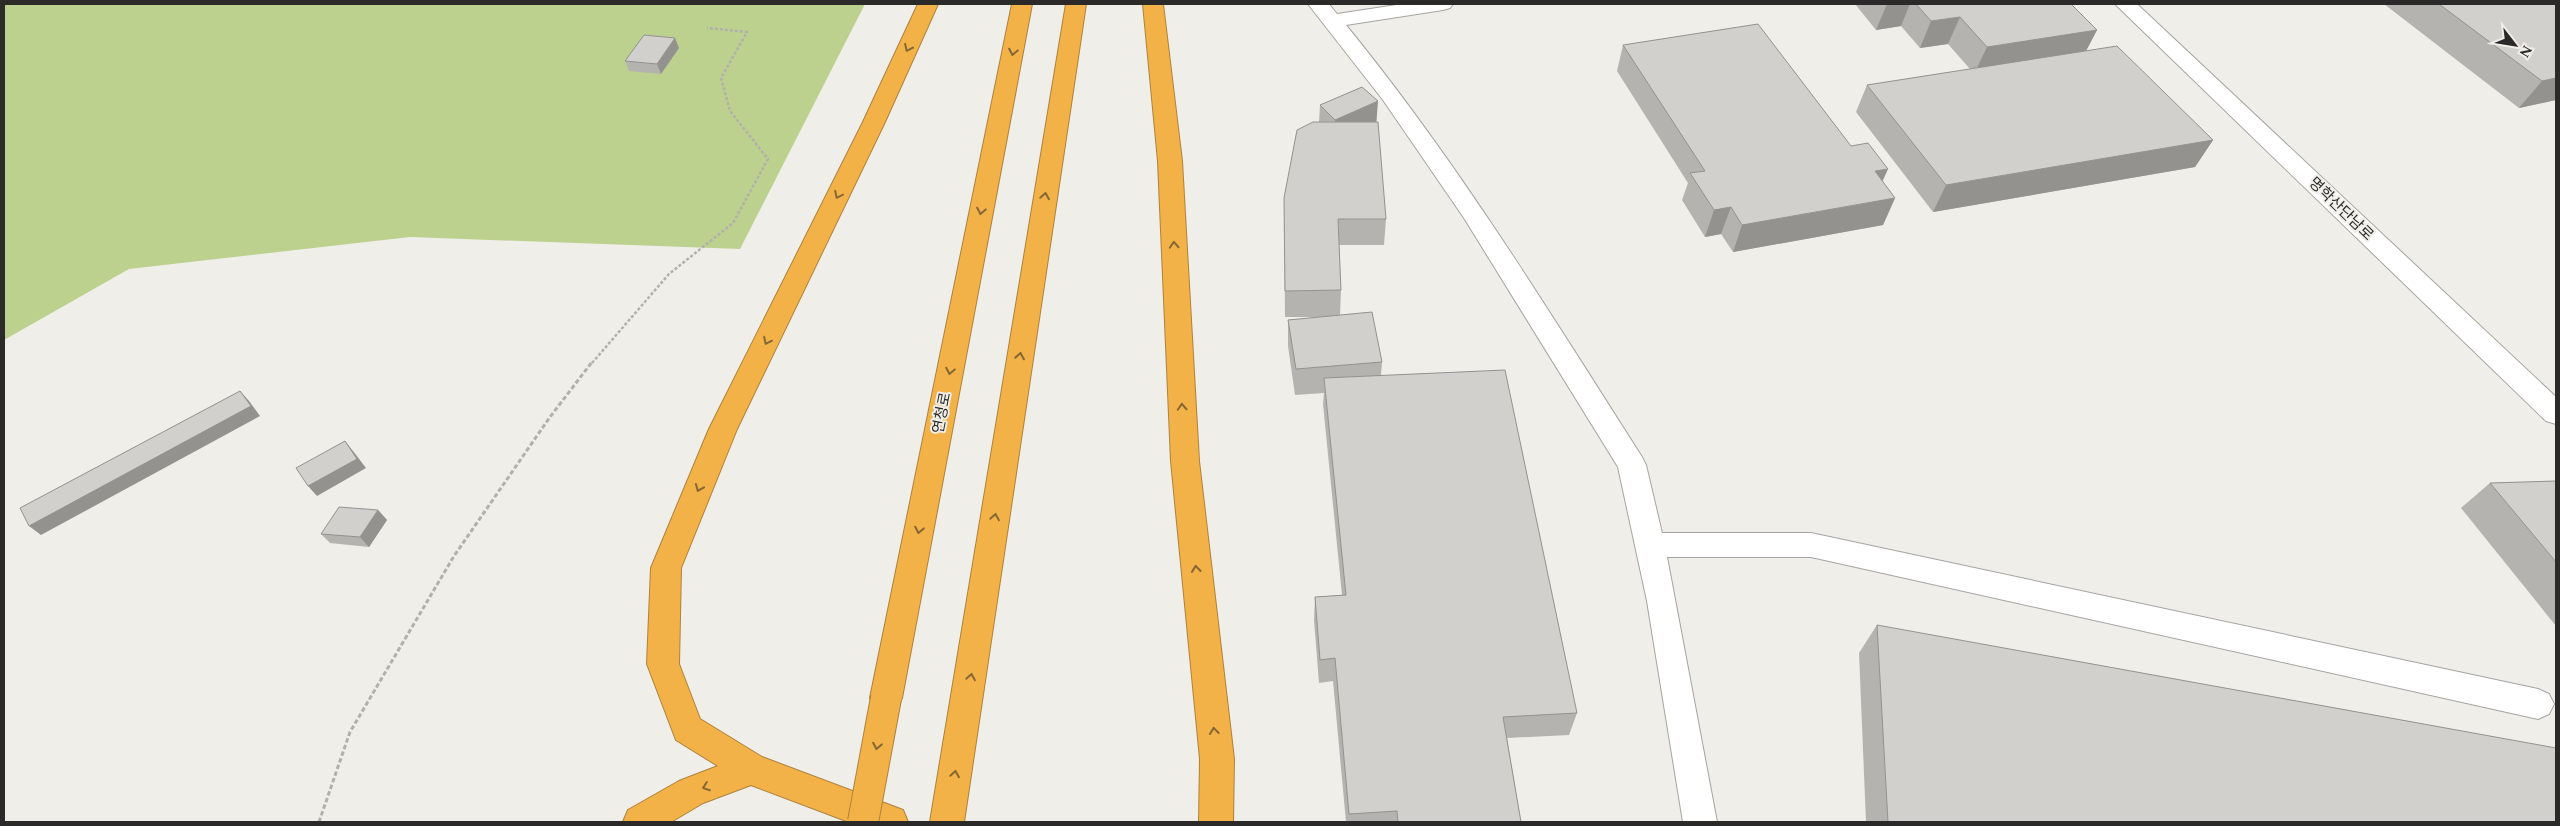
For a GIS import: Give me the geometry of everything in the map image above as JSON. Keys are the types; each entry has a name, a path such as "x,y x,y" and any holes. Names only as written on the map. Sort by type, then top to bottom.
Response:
{"highway":[{"path":"891,822 751,769 688,729 663,664 666,568 723,429 873,124 928,4"},
{"name":"연청로","path":"863,822 1022,4"},
{"path":"947,822 1076,4"},
{"path":"1153,4 1170,161 1185,461 1217,759 1216,822"},
{"path":"640,822 691,792 751,769"},
{"path":"1216,779 1234,822"}],"street":[{"path":"1325,12 1443,4"},
{"name":"명학산단남로","path":"2125,4 2556,413"},
{"path":"1325,12 1391,95 1473,212 1632,464 1662,601 1700,822"},
{"path":"1650,545 1811,545 2538,704"}],"path":[{"path":"319,822 350,732 454,556 550,417 603,348 669,274 733,223 764,168 768,159 730,111 721,78 747,32 707,28"}],"green space":[{"path":"4,4 865,4 740,249 410,237 129,269 4,340"}],"building":[{"path":"1916,4 2071,4 2097,30 1987,47 1960,17 1931,21"},
{"path":"2439,4 2556,4 2556,78 2542,81"},
{"path":"1758,24 1851,146 1868,143 1888,169 1875,171 1895,198 1742,225 1731,207 1714,210 1690,173 1705,171 1623,45"},
{"path":"644,35 675,38 657,64 625,61"},
{"path":"2117,46 2213,140 1946,185 1867,85"},
{"path":"1362,87 1378,101 1335,120 1320,105"},
{"path":"1313,122 1378,122 1386,219 1338,219 1341,290 1285,291 1284,198 1297,130"},
{"path":"1372,312 1382,362 1296,369 1288,320"},
{"path":"1505,370 1577,713 1503,717 1521,822 1398,822 1397,811 1349,814 1335,658 1320,660 1315,597 1346,595 1324,378"},
{"path":"240,391 251,406 29,526 20,508"},
{"path":"345,441 357,459 308,486 296,468"},
{"path":"2556,481 2556,562 2490,483"},
{"path":"339,507 378,510 360,537 321,534"},
{"path":"1877,625 2556,748 2556,822 1888,822"}]}
